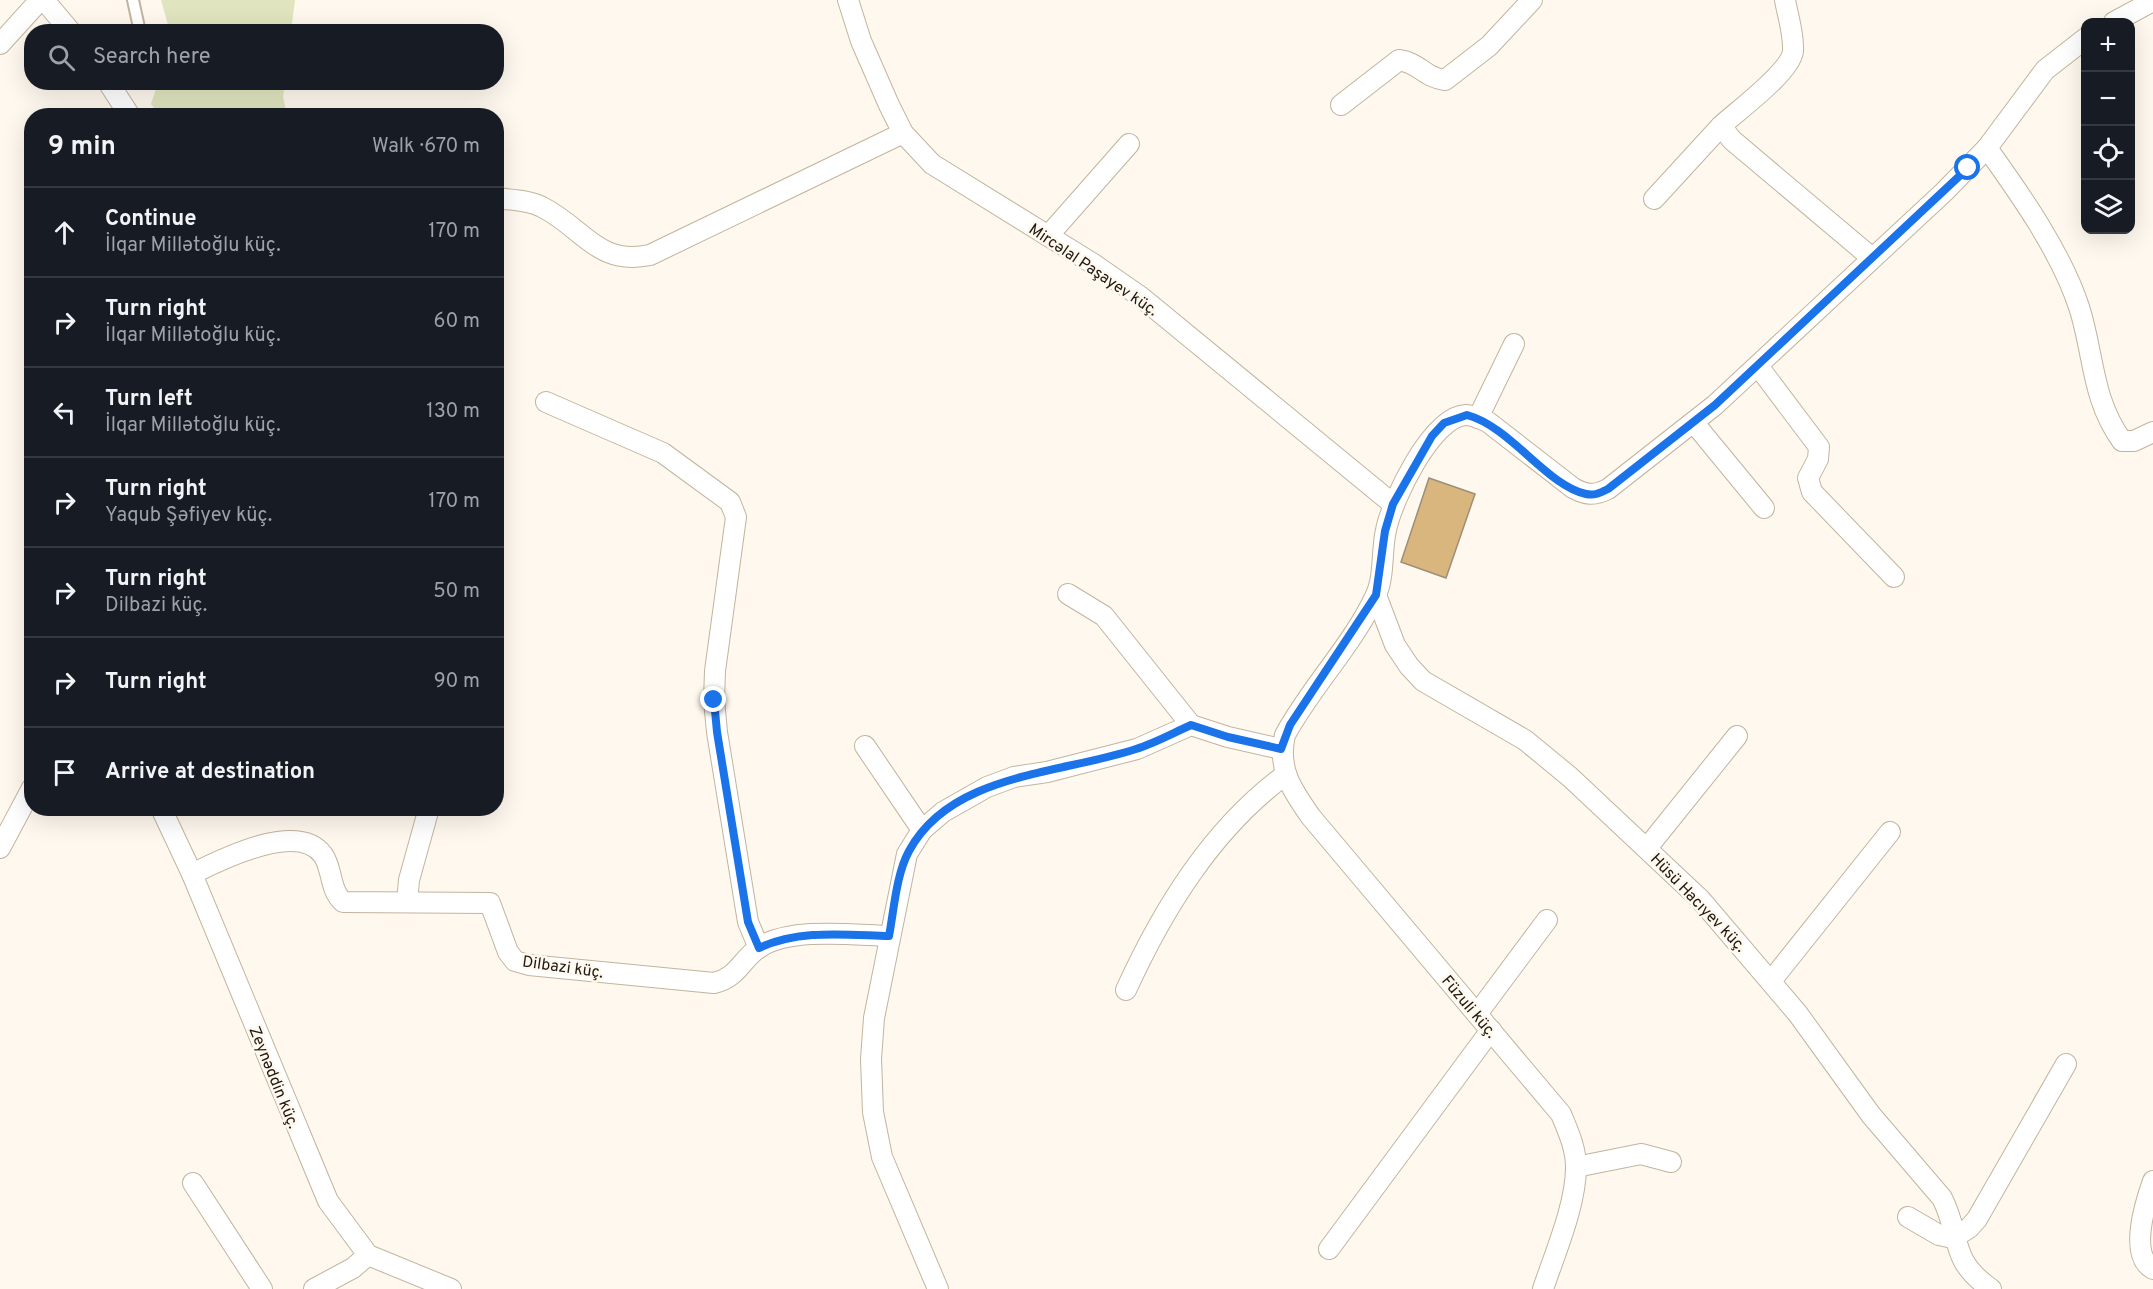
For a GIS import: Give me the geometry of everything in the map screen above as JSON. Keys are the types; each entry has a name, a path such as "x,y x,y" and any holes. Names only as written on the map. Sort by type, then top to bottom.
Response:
{"street":[{"path":"0,44 42,0 64,24"},
{"name":"Mircəlal Paşayev küç.","path":"848,0 861,41 903,133 932,164 1141,297 1393,504"},
{"path":"1341,105 1399,60 1411,62 1431,78 1445,80 1489,46 1532,0"},
{"path":"1654,199 1721,126 1784,69 1792,54 1792,33 1785,0"},
{"path":"2121,18 2153,1"},
{"path":"1068,594 1104,616 1191,725 1228,737 1281,749 1290,725 1376,595 1385,531 1393,504 1432,436 1444,423 1467,415 1488,422 1573,488 1585,494 1596,495 1608,489 1694,423 1758,366 1987,148 2045,70 2081,41"},
{"path":"118,90 126,108"},
{"path":"1721,126 1732,140 1872,258"},
{"path":"504,199 540,206 609,255 630,260 650,255 903,133"},
{"path":"1048,236 1129,144"},
{"path":"1987,148 2024,200 2069,283 2079,307 2091,367 2109,423 2121,441 2134,441 2153,432"},
{"path":"1478,418 1514,344"},
{"path":"1758,366 1819,447 1818,459 1808,478 1812,492 1894,578"},
{"path":"546,402 663,453 730,502 736,517 715,671 714,700 717,732 748,922 759,948"},
{"path":"1694,423 1764,508"},
{"name":"Hüsü Hacıyev küç.","path":"1376,595 1395,645 1409,666 1423,681 1525,740 1570,777 1700,899 1771,981 1870,1115 1942,1198 1949,1211 1953,1238 1962,1261 1974,1277 1991,1289"},
{"path":"938,1289 882,1157 873,1112 871,1059 874,1018 907,854 922,830 944,812 987,787 1014,777 1047,772 1137,749 1191,725"},
{"path":"1647,849 1737,736"},
{"path":"865,746 922,830"},
{"name":"Füzuli küç.","path":"1281,749 1285,775 1311,817 1561,1114 1573,1145 1576,1167 1574,1190 1543,1289"},
{"path":"1126,990 1149,940 1187,878 1263,790 1285,775"},
{"path":"0,848 24,803"},
{"name":"Zeynəddin küç.","path":"165,816 192,874 323,1190 351,1235 368,1255 451,1289"},
{"path":"407,902 411,869 427,816"},
{"path":"1771,981 1890,832"},
{"name":"Dilbazi küç.","path":"192,874 264,844 294,841 311,845 323,855 336,895 343,902 490,903 508,952 515,961 530,965 714,984 728,980 759,948 776,940 802,936 889,936"},
{"path":"1477,1014 1547,920"},
{"path":"1329,1249 1491,1030"},
{"path":"1908,1216 1939,1235 1953,1238 1969,1228 1977,1219 2066,1064"},
{"path":"1576,1167 1641,1154 1671,1162"},
{"path":"2153,1181 2140,1227 2141,1251 2148,1266 2153,1269"},
{"path":"193,1183 262,1289"},
{"path":"315,1289 353,1268 368,1255"}],"lane":[{"path":"133,0 138,24"}],"green space":[{"path":"161,0 295,0 292,24 168,24"},
{"path":"156,90 284,90 285,108 154,108 151,104"}],"building":[{"path":"1429,478 1475,494 1446,578 1401,562"}],"route":[{"path":"714,700 717,732 748,922 759,948 776,940 802,936 830,934 889,936 907,854 922,830 944,812 987,787 1014,777 1047,772 1137,749 1191,725 1228,737 1281,749 1290,725 1363,619 1376,595 1381,578 1385,531 1393,504 1432,436 1444,423 1455,417 1467,415 1488,422 1556,477 1585,494 1596,495 1608,489 1715,405 1968,168"}]}
